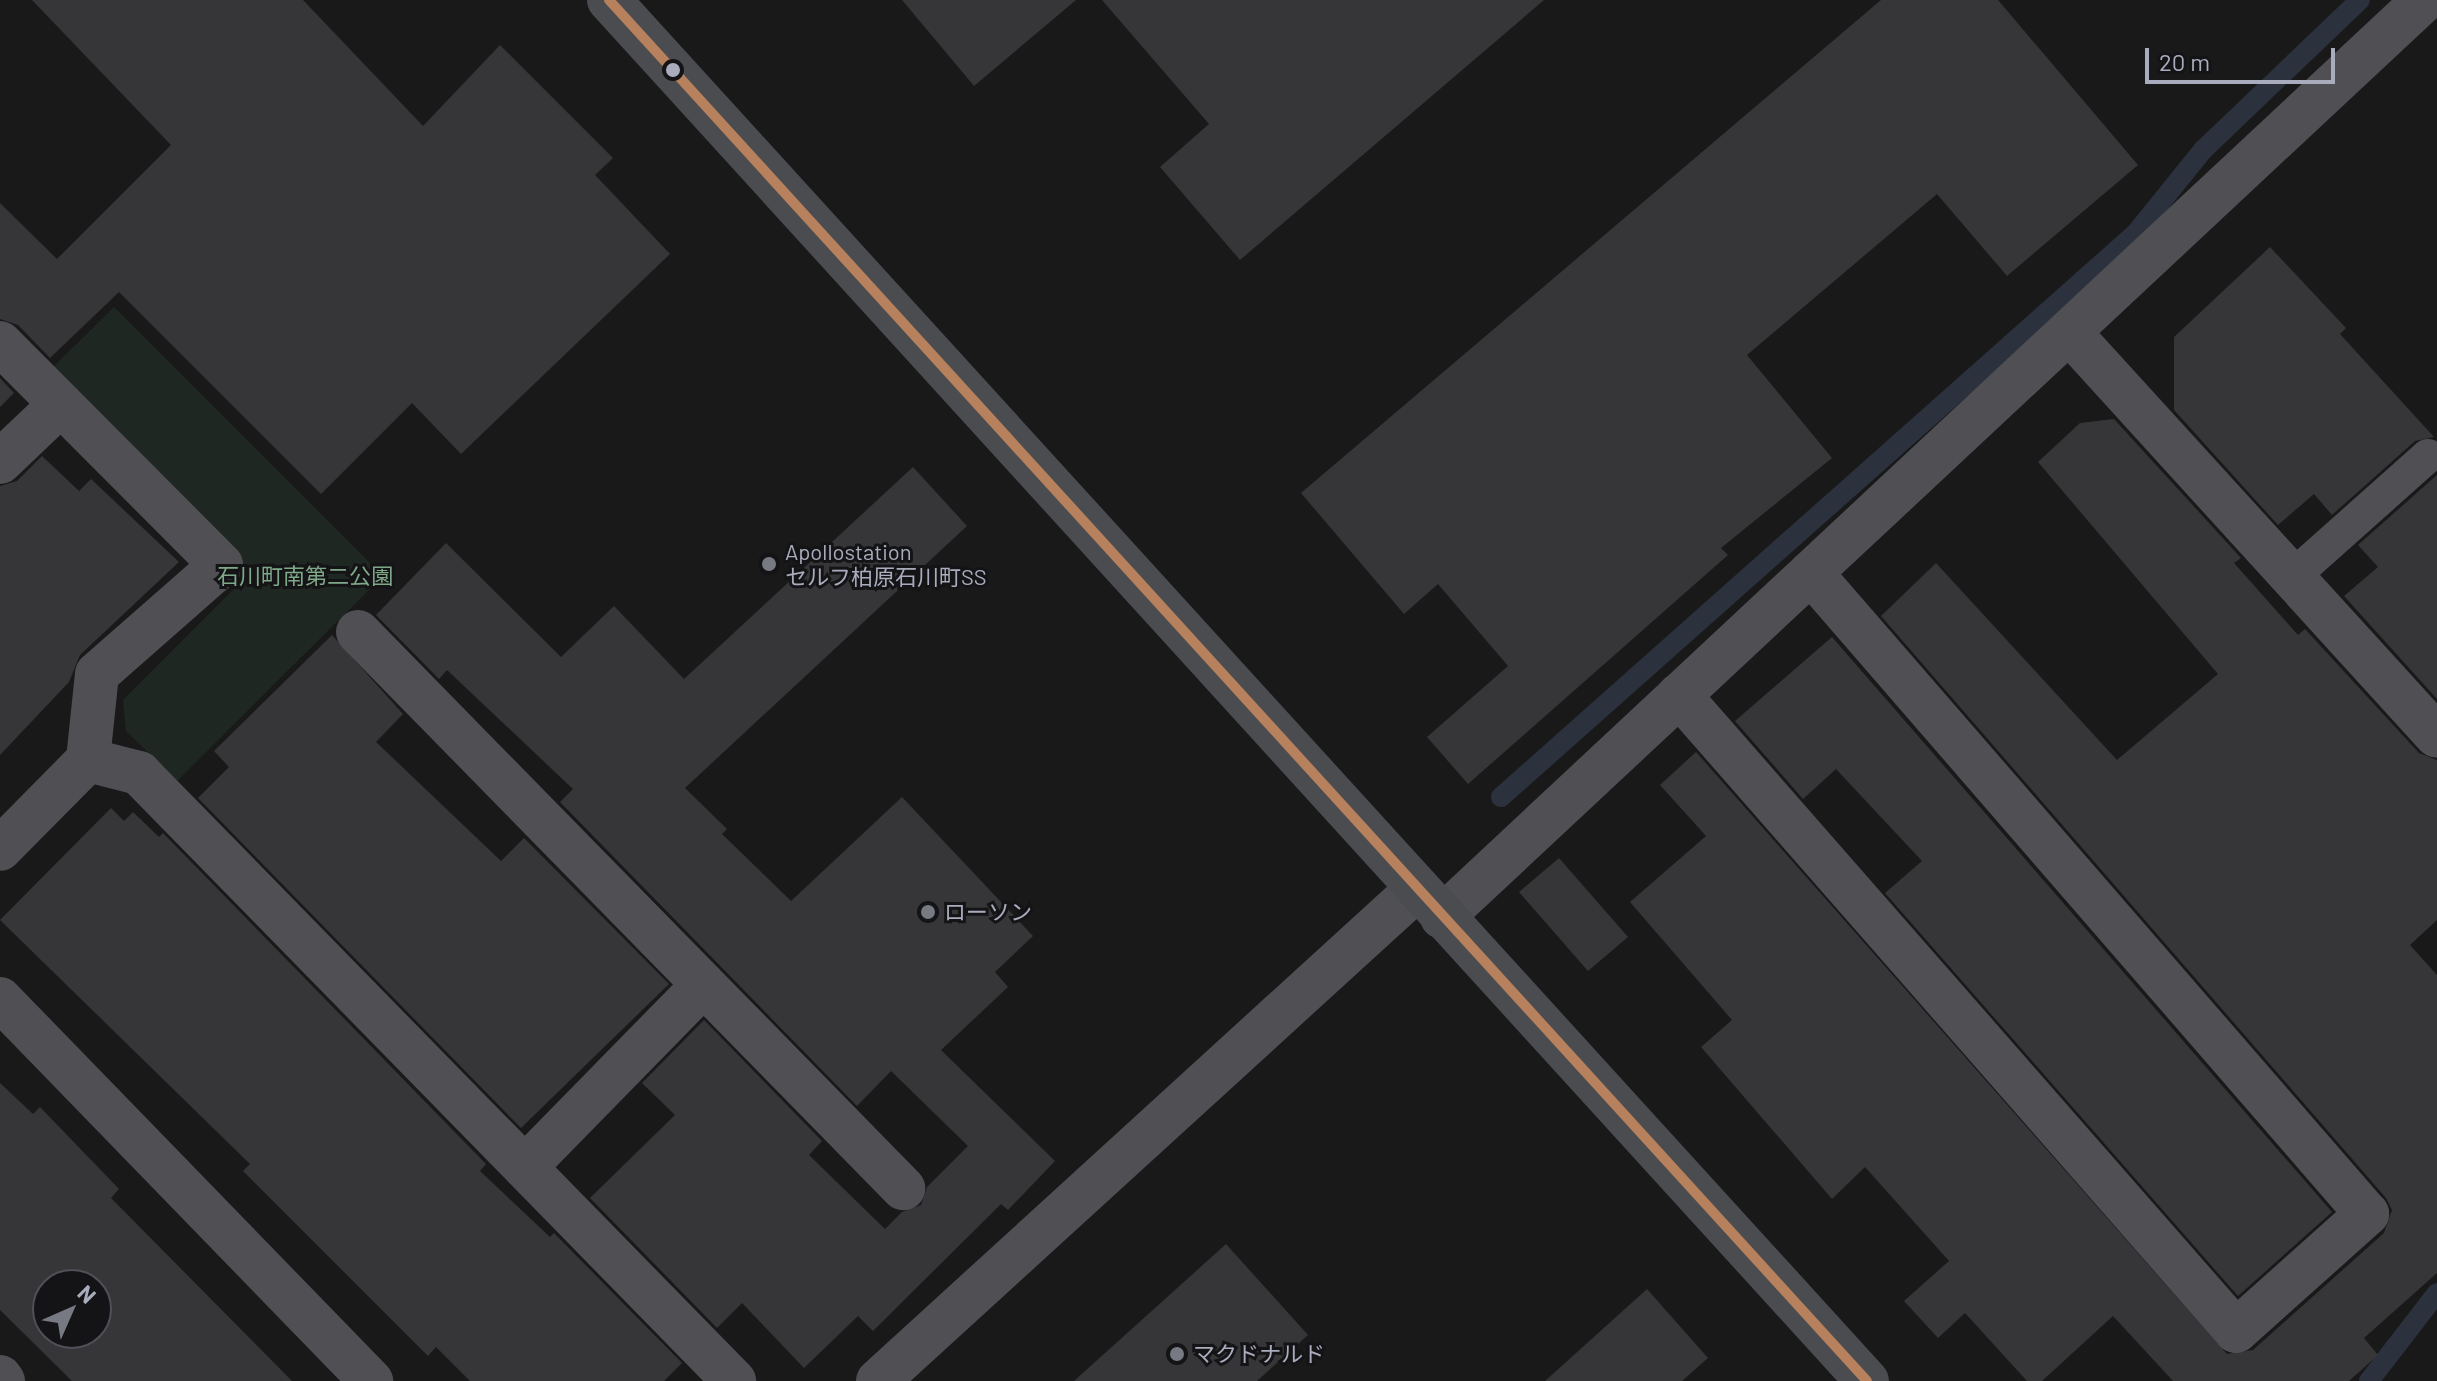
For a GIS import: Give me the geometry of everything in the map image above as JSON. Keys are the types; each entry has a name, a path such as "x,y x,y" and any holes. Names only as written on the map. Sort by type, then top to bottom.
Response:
{"main road":[{"path":"624,9 1867,1381"}],"street":[{"path":"878,1381 1430,902 1679,695 2424,0"},
{"path":"2069,332 2437,736"},
{"path":"0,343 221,565 97,674 88,760 0,849"},
{"path":"0,462 61,404"},
{"path":"1679,695 2236,1331 2367,1214 1811,573"},
{"path":"358,632 903,1188"},
{"path":"88,760 139,773 734,1381"},
{"path":"525,1167 703,985"},
{"path":"0,999 371,1381"}],"lane":[{"path":"2292,577 2428,456"}],"green space":[{"name":"石川町南第二公園","path":"114,307 383,576 177,781 126,731 123,700 248,575 47,373"}],"building":[{"path":"32,0 303,0 423,126 500,45 613,158 595,175 670,254 461,454 412,403 321,494 119,292 50,358 18,325 0,319 0,203 57,259 171,145"},
{"path":"902,0 1076,0 974,86"},
{"path":"1102,0 1544,0 1240,260 1160,167 1209,124"},
{"path":"1881,0 1998,0 2138,165 2007,276 1937,194 1747,355 1832,458 1721,548 1728,555 1468,784 1427,737 1508,666 1438,584 1404,614 1301,493"},
{"path":"2270,247 2346,328 2340,334 2434,437 2415,441 2332,515 2314,494 2278,525 2174,410 2174,337"},
{"path":"0,378 14,393 0,407"},
{"path":"2114,419 2241,558 2234,563 2298,635 2305,629 2419,753 2437,760 2437,920 2410,945 2437,975 2437,1273 2364,1338 2378,1355 2349,1381 2173,1381 2113,1316 2042,1381 2027,1381 1965,1313 1938,1338 1904,1301 1949,1261 1865,1167 1832,1199 1701,1047 1732,1020 1630,902 1706,836 1660,785 1696,752 2227,1354 2253,1350 2384,1233 2392,1210 2386,1198 1881,616 1936,563 2117,760 2218,674 2038,462 2080,423"},
{"path":"42,456 79,491 91,479 179,562 80,655 69,682 0,755 0,486 17,481"},
{"path":"913,467 967,526 685,788 727,829 722,834 791,901 902,797 1033,936 995,972 1008,987 941,1050 1055,1161 1008,1210 1001,1204 873,1331 858,1316 804,1368 742,1303 717,1328 590,1198 675,1115 642,1083 704,1020 822,1141 809,1155 885,1229 902,1212 921,1205 927,1187 968,1146 891,1071 857,1106 560,802 573,789 447,670 439,679 376,615 446,543 561,657 614,606 684,679"},
{"path":"2437,475 2437,699 2344,596 2378,567 2358,545"},
{"path":"332,635 403,714 376,742 501,861 524,838 669,984 521,1128 198,798 229,767 214,751"},
{"path":"1832,637 2332,1212 2238,1296 1885,893 1922,861 1836,769 1803,799 1735,721"},
{"path":"111,808 124,821 133,812 159,837 163,833 486,1164 480,1171 550,1237 554,1233 682,1363 664,1381 470,1381 436,1347 428,1356 243,1171 250,1164 0,920"},
{"path":"1559,858 1628,937 1588,971 1519,892"},
{"path":"0,1083 33,1114 40,1107 119,1189 111,1198 292,1381 72,1381 40,1349 112,1349 112,1269 32,1269 32,1342 0,1310"},
{"path":"1226,1244 1308,1335 1257,1381 1074,1381"},
{"path":"1647,1289 1708,1358 1682,1381 1545,1381"}],"waterway":[{"path":"1501,797 2136,233 2203,150 2360,0"},
{"path":"2369,1381 2437,1293"}],"transit line":[{"path":"609,0 1867,1381"}],"place":[{"name":"Apollostation セルフ柏原石川町SS","path":"769,564"},
{"name":"ローソン","path":"928,912"},
{"name":"マクドナルド","path":"1177,1354"}]}
